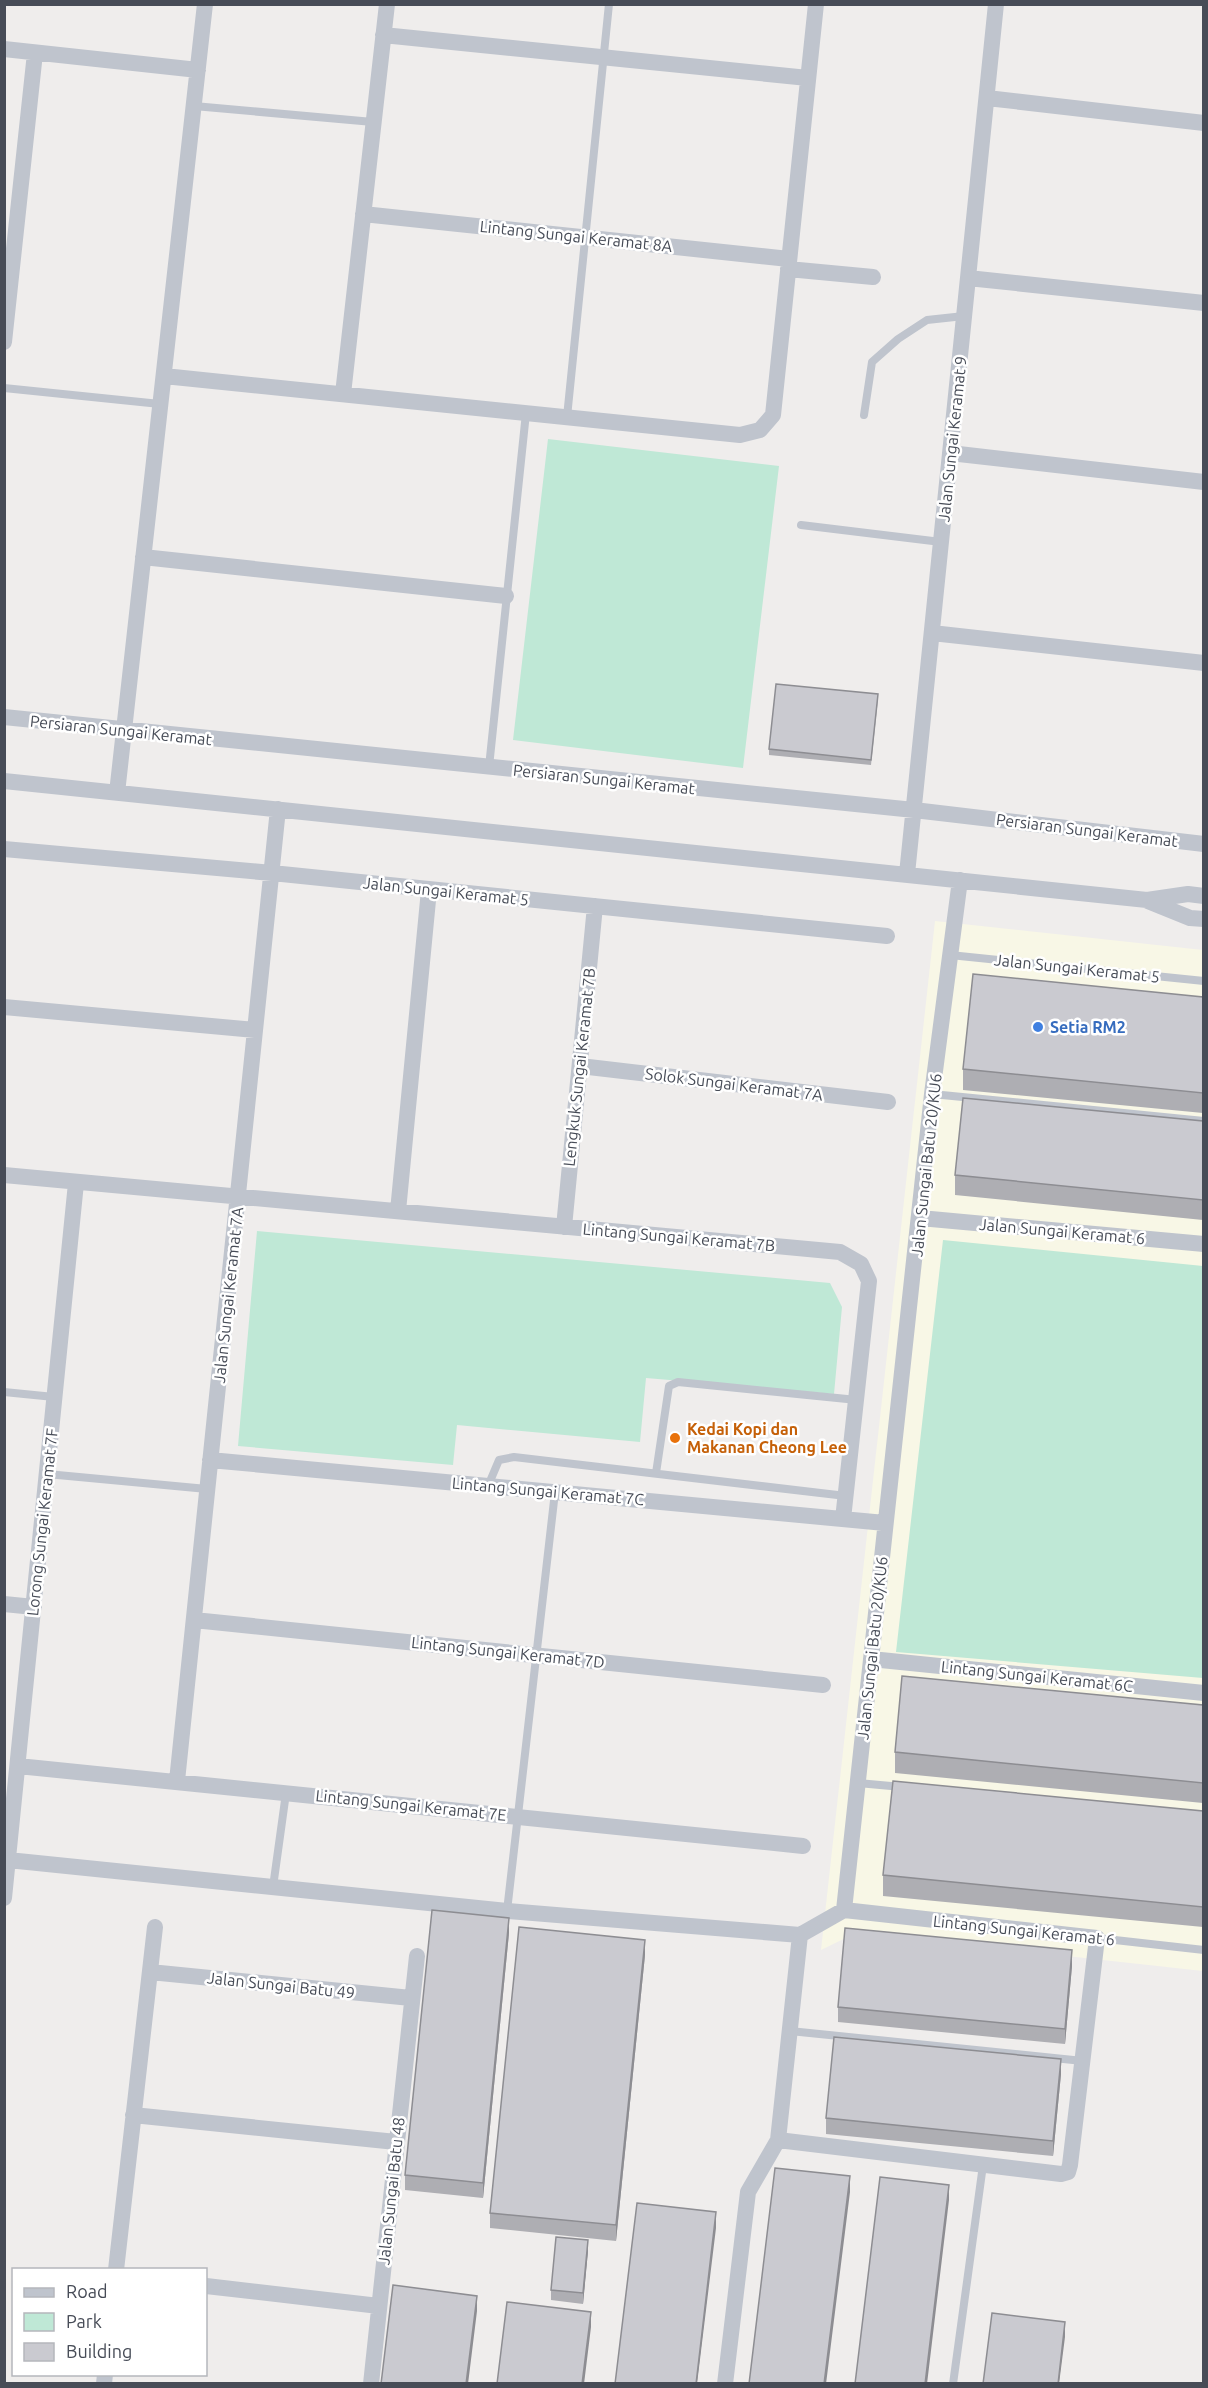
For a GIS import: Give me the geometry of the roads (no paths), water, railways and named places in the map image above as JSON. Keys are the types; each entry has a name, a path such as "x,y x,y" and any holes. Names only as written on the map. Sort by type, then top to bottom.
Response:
{"street":[{"path":"117,793 205,4"},
{"path":"343,394 387,4"},
{"path":"164,376 740,435 760,430 773,415 816,4"},
{"name":"Jalan Sungai Keramat 9","path":"907,874 996,4"},
{"path":"383,35 808,78"},
{"path":"4,49 198,70"},
{"path":"4,342 35,53"},
{"path":"987,98 1203,123"},
{"name":"Lintang Sungai Keramat 8A","path":"363,214 585,237 873,277"},
{"path":"968,278 1203,303"},
{"path":"950,453 1203,482"},
{"path":"143,557 506,596"},
{"path":"932,633 1203,663"},
{"name":"Persiaran Sungai Keramat","path":"4,717 914,810 1203,844"},
{"path":"4,781 1147,900 1188,894 1203,896"},
{"name":"Jalan Sungai Keramat 7A","path":"177,1781 278,809"},
{"name":"Jalan Sungai Keramat 5","path":"4,849 272,873 887,936"},
{"name":"Jalan Sungai Batu 20/KU6","path":"844,1910 932,1094 960,880"},
{"path":"398,1211 429,890"},
{"path":"1147,900 1190,918 1203,919"},
{"name":"Lengkuk Sungai Keramat 7B","path":"564,1227 595,906"},
{"path":"4,1007 255,1030"},
{"name":"Solok Sungai Keramat 7A","path":"579,1066 888,1102"},
{"name":"Lintang Sungai Keramat 7B","path":"4,1175 840,1252 861,1264 869,1281 843,1519"},
{"name":"Lorong Sungai Keramat 7F","path":"4,1898 76,1183"},
{"name":"Jalan Sungai Keramat 6","path":"920,1218 1203,1244"},
{"name":"Lintang Sungai Keramat 7C","path":"210,1460 885,1523"},
{"path":"4,1604 34,1607"},
{"name":"Lintang Sungai Keramat 7D","path":"194,1620 823,1685"},
{"name":"Lintang Sungai Keramat 6C","path":"871,1659 1203,1692"},
{"name":"Lintang Sungai Keramat 7E","path":"18,1766 803,1846"},
{"path":"6,1870 273,1887 507,1911 800,1935 844,1910"},
{"name":"Lintang Sungai Keramat 6","path":"844,1910 1098,1938"},
{"path":"116,2268 155,1927"},
{"path":"725,2384 748,2192 778,2140 800,1935"},
{"path":"778,2140 1062,2174 1068,2172 1098,1938"},
{"name":"Jalan Sungai Batu 48","path":"370,2384 417,1956"},
{"name":"Jalan Sungai Batu 49","path":"150,1972 411,1998"},
{"path":"133,2115 396,2142"},
{"path":"207,2286 379,2306"}],"lane":[{"path":"567,417 609,4"},
{"path":"194,106 373,122"},
{"path":"864,416 872,362 898,339 927,320 964,316"},
{"path":"4,388 160,404"},
{"path":"489,767 526,413"},
{"path":"801,525 941,542"},
{"name":"Jalan Sungai Keramat 5","path":"950,955 1203,981"},
{"path":"932,1094 1203,1121"},
{"path":"656,1473 669,1386 678,1382 857,1400"},
{"path":"4,1392 54,1397"},
{"path":"488,1486 499,1460 514,1457 846,1496"},
{"path":"47,1474 207,1489"},
{"path":"507,1911 555,1492"},
{"path":"858,1783 917,1789"},
{"path":"273,1887 286,1792"},
{"name":"Lintang Sungai Keramat 6","path":"1098,1938 1203,1950"},
{"path":"790,2031 1083,2061"},
{"path":"953,2384 983,2165"}],"place":[{"name":"Setia RM2","path":"1038,1027"},
{"name":"Kedai Kopi dan Makanan Cheong Lee","path":"675,1438"}]}
